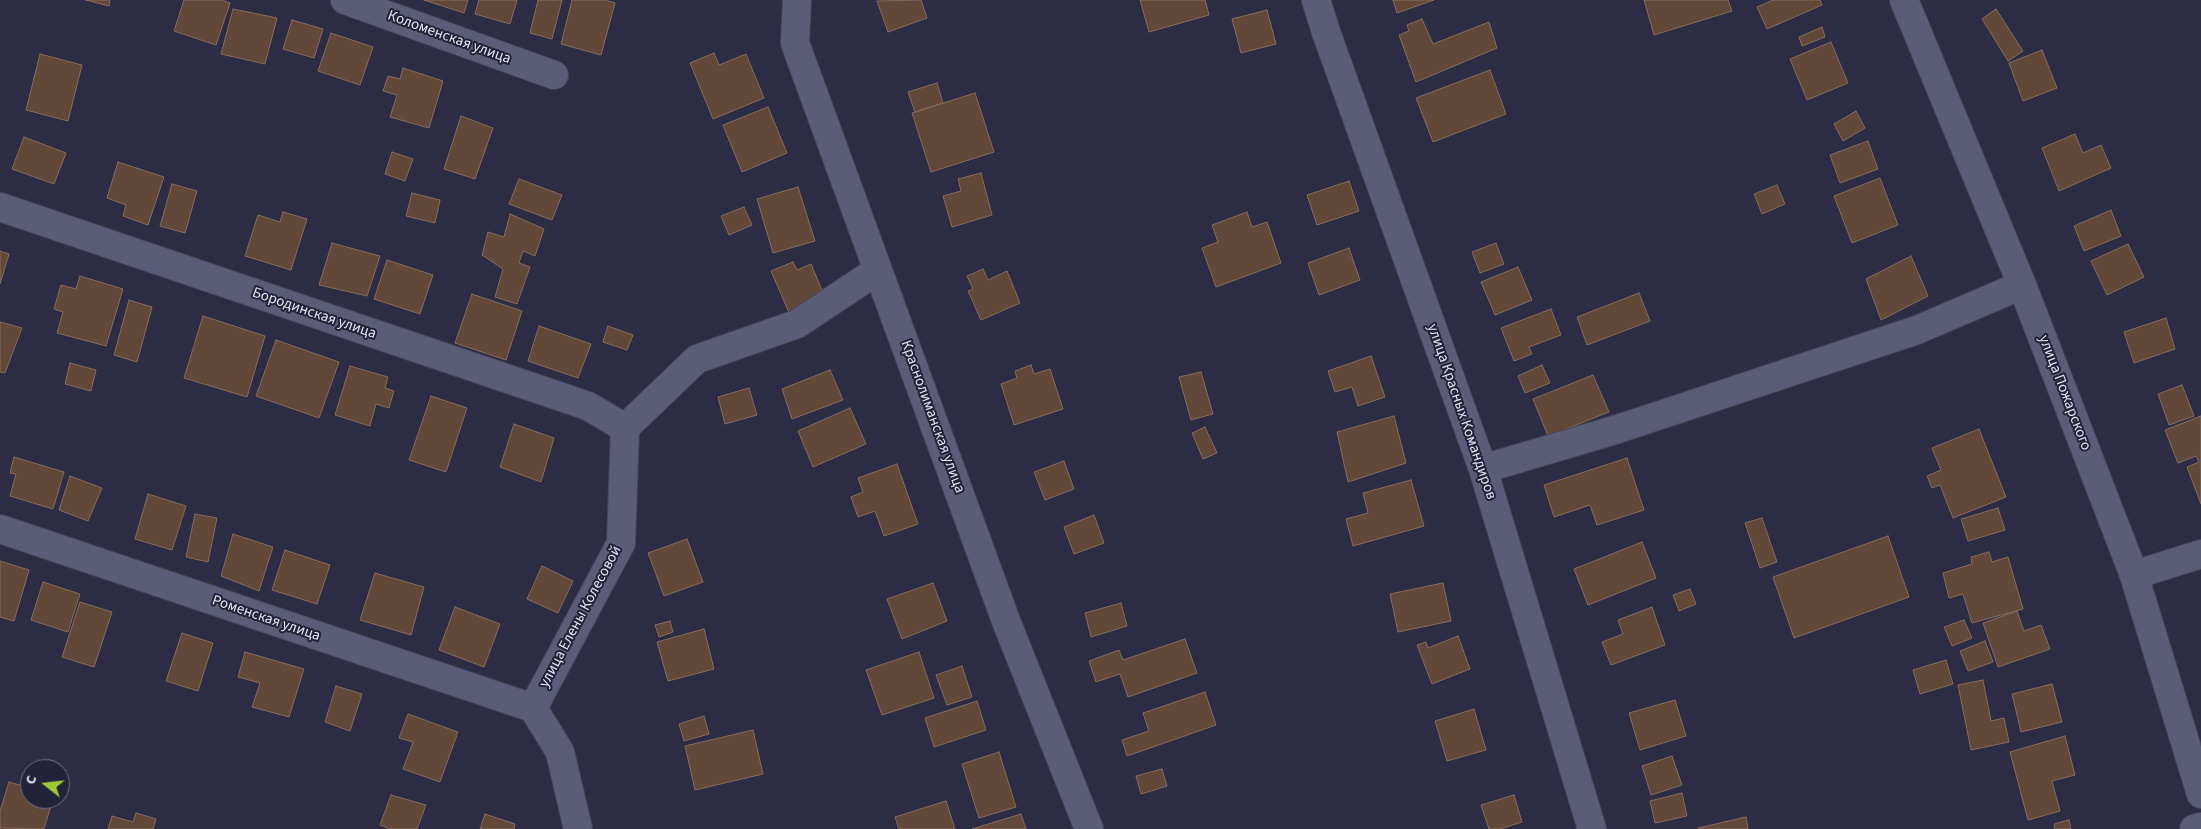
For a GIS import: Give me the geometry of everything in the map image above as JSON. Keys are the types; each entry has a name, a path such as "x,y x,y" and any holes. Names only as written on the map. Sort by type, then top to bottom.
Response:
{"street":[{"name":"Коломенская улица","path":"345,0 554,75"},
{"name":"Краснолиманская улица","path":"797,0 795,43 1006,621 1090,829"},
{"name":"улица Красных Командиров","path":"1316,0 1483,469 1592,829"},
{"name":"улица Пожарского","path":"1904,0 2022,285 2134,576 2201,794"},
{"name":"Бородинская улица","path":"0,207 588,406 625,428"},
{"path":"625,428 697,359 797,324 878,270"},
{"path":"1483,469 1618,429 1917,330 2022,285"},
{"name":"улица Елены Колесовой","path":"533,708 621,543 625,428"},
{"name":"Роменская улица","path":"0,529 533,708"},
{"path":"2134,576 2201,554"},
{"path":"533,708 560,752 578,829"},
{"path":"2194,829 2201,827"}],"building":[{"path":"86,0 110,0 109,6"},
{"path":"184,0 222,0 230,3 216,45 174,31"},
{"path":"424,0 468,0 464,13"},
{"path":"479,0 517,0 510,24 475,14"},
{"path":"538,0 562,0 552,39 530,33"},
{"path":"572,0 604,0 615,3 601,55 561,44"},
{"path":"921,0 927,18 888,32 877,1"},
{"path":"1140,0 1205,0 1209,15 1149,32"},
{"path":"1393,0 1434,0 1397,13"},
{"path":"1644,0 1728,0 1732,11 1654,35"},
{"path":"1773,0 1820,0 1822,5 1767,29 1757,7"},
{"path":"233,9 277,18 265,64 221,54"},
{"path":"1996,9 2023,51 2008,61 1982,19"},
{"path":"1267,10 1276,44 1241,53 1232,19"},
{"path":"1422,19 1433,44 1489,22 1497,48 1416,82 1399,35 1409,31 1407,25"},
{"path":"292,20 323,29 314,58 283,49"},
{"path":"1822,27 1825,37 1802,46 1799,37"},
{"path":"331,33 373,47 360,85 318,71"},
{"path":"1831,42 1848,83 1807,100 1790,59"},
{"path":"2042,50 2057,88 2023,101 2009,63"},
{"path":"714,53 719,65 746,54 764,98 713,119 690,63"},
{"path":"40,54 82,65 68,121 26,110"},
{"path":"403,68 443,81 429,128 390,117 397,95 383,91 388,76 400,79"},
{"path":"1490,70 1506,114 1433,142 1416,98"},
{"path":"937,83 943,103 915,112 908,92"},
{"path":"975,93 994,152 931,172 912,113"},
{"path":"768,107 787,153 742,172 723,125"},
{"path":"1856,111 1865,128 1843,141 1834,124"},
{"path":"461,116 493,128 475,179 444,169"},
{"path":"2075,134 2083,153 2101,145 2111,168 2059,191 2042,148"},
{"path":"24,137 66,153 54,184 12,169"},
{"path":"1868,141 1878,169 1840,183 1830,155"},
{"path":"392,152 413,159 405,181 385,174"},
{"path":"118,162 164,177 148,225 123,216 126,205 107,198"},
{"path":"981,173 992,215 952,227 943,196 961,191 958,179"},
{"path":"1880,178 1898,225 1852,243 1834,196"},
{"path":"519,179 562,195 552,220 509,204"},
{"path":"1349,181 1359,211 1317,225 1307,195"},
{"path":"172,184 197,191 185,233 160,226"},
{"path":"1777,185 1785,204 1762,214 1754,194"},
{"path":"798,187 815,241 773,253 757,199"},
{"path":"412,193 440,200 435,223 406,216"},
{"path":"744,207 752,225 729,235 721,216"},
{"path":"2111,210 2121,236 2084,251 2074,226"},
{"path":"283,212 307,219 291,270 245,256 258,215 280,222"},
{"path":"1247,212 1252,227 1267,222 1281,263 1216,287 1202,248 1218,242 1212,225"},
{"path":"510,214 544,229 535,256 523,251 519,263 530,267 517,304 495,297 503,269 482,255 488,232 504,237"},
{"path":"332,243 380,256 367,296 319,285"},
{"path":"1496,243 1504,264 1480,273 1472,252"},
{"path":"2128,244 2144,277 2107,295 2091,261"},
{"path":"1349,248 1360,280 1319,295 1308,263"},
{"path":"0,251 9,254 0,284"},
{"path":"1911,256 1928,296 1881,320 1866,279"},
{"path":"387,260 433,275 420,314 374,299"},
{"path":"793,262 797,270 811,264 826,300 790,315 771,271"},
{"path":"1518,267 1532,300 1495,315 1481,282"},
{"path":"983,269 988,280 1007,271 1020,303 981,320 968,291 973,289 967,276"},
{"path":"80,276 123,289 106,346 57,333 63,312 54,309 61,285 76,289"},
{"path":"1639,293 1650,321 1587,345 1577,317"},
{"path":"472,294 522,311 506,360 455,343"},
{"path":"129,300 152,307 137,362 114,355"},
{"path":"1551,309 1561,335 1529,347 1532,354 1514,361 1501,328"},
{"path":"203,316 265,336 247,397 184,378"},
{"path":"2166,318 2175,349 2134,363 2124,332"},
{"path":"0,322 22,328 5,373 0,372"},
{"path":"539,326 591,344 578,378 528,361"},
{"path":"608,326 633,335 627,350 603,342"},
{"path":"276,340 339,362 319,418 256,396"},
{"path":"1371,356 1385,397 1358,406 1352,387 1335,392 1328,371"},
{"path":"70,363 96,370 91,391 65,384"},
{"path":"1031,365 1034,374 1050,369 1063,409 1014,425 1001,384 1017,378 1015,371"},
{"path":"1542,365 1550,383 1525,393 1518,376"},
{"path":"350,366 388,377 385,388 394,391 389,408 376,404 370,426 335,415"},
{"path":"830,370 843,400 792,419 782,389"},
{"path":"1201,372 1213,414 1191,420 1179,377"},
{"path":"1593,375 1609,412 1548,436 1533,399"},
{"path":"2182,385 2194,416 2169,425 2158,394"},
{"path":"749,388 757,415 725,424 718,397"},
{"path":"431,396 467,408 446,472 409,460"},
{"path":"850,408 866,444 813,467 798,431"},
{"path":"1394,416 1406,463 1348,482 1337,432"},
{"path":"2201,416 2201,504 2187,467 2199,462 2196,456 2178,463 2165,430"},
{"path":"514,424 554,438 541,482 500,467"},
{"path":"1205,427 1217,453 1203,459 1192,433"},
{"path":"1979,429 2006,497 1953,518 1940,485 1932,488 1927,476 1941,470 1932,448"},
{"path":"14,457 64,472 53,509 10,496 16,474 10,473"},
{"path":"1627,458 1644,510 1597,525 1590,505 1554,517 1544,485"},
{"path":"1064,461 1074,489 1045,500 1034,472"},
{"path":"897,464 918,524 884,536 875,511 858,517 851,497 863,492 858,478"},
{"path":"70,476 102,488 88,521 59,510"},
{"path":"1411,480 1424,526 1353,546 1346,519 1368,513 1363,493"},
{"path":"148,494 186,506 172,550 135,539"},
{"path":"1998,508 2005,530 1968,541 1961,519"},
{"path":"195,514 217,518 208,562 186,557"},
{"path":"1094,515 1104,543 1074,554 1064,527"},
{"path":"1762,518 1777,562 1760,568 1745,523"},
{"path":"233,534 273,547 259,591 221,576"},
{"path":"1888,536 1909,597 1794,638 1773,577"},
{"path":"687,539 703,582 664,596 648,553"},
{"path":"1642,542 1656,578 1588,605 1574,569"},
{"path":"285,550 330,565 317,604 272,590"},
{"path":"1989,552 1992,562 2008,557 2023,609 1972,623 1963,594 1949,598 1943,573 1972,564 1971,557"},
{"path":"0,561 29,570 14,621 0,617"},
{"path":"542,566 573,581 558,613 527,599"},
{"path":"375,573 424,587 411,635 360,620"},
{"path":"43,582 80,594 68,632 31,620"},
{"path":"933,583 947,621 902,639 887,599"},
{"path":"1443,583 1451,621 1398,632 1390,594"},
{"path":"1690,589 1696,604 1679,611 1673,595"},
{"path":"80,602 112,612 94,667 62,657"},
{"path":"1121,603 1127,626 1091,637 1085,613"},
{"path":"455,607 500,624 484,667 439,650"},
{"path":"1652,607 1665,645 1611,665 1602,642 1623,634 1618,620"},
{"path":"2017,611 2024,631 2041,625 2050,649 1998,667 1983,623"},
{"path":"1964,620 1972,638 1952,646 1944,627"},
{"path":"670,621 673,632 659,637 655,625"},
{"path":"704,629 714,669 668,681 657,642"},
{"path":"182,633 213,643 198,691 166,681"},
{"path":"1458,636 1470,669 1432,684 1417,645 1426,642 1428,648"},
{"path":"1185,639 1197,673 1128,697 1120,674 1096,682 1089,661 1119,650 1123,660"},
{"path":"1985,641 1993,662 1968,671 1960,651"},
{"path":"245,652 304,669 289,717 252,707 260,683 238,677"},
{"path":"919,652 934,698 882,715 866,670"},
{"path":"1946,660 1953,684 1920,694 1913,670"},
{"path":"962,666 972,697 947,705 936,675"},
{"path":"1983,680 1991,721 2004,718 2009,742 1971,750 1958,685"},
{"path":"2052,684 2062,722 2021,732 2012,694"},
{"path":"336,686 362,694 350,731 325,722"},
{"path":"1205,692 1216,725 1127,756 1122,740 1149,731 1143,713"},
{"path":"1675,700 1686,736 1640,750 1629,713"},
{"path":"977,701 986,730 934,747 925,718"},
{"path":"1474,709 1486,750 1447,761 1435,721"},
{"path":"408,714 458,732 440,782 403,769 413,742 399,738"},
{"path":"704,716 709,734 684,741 679,724"},
{"path":"753,730 763,774 695,790 685,746"},
{"path":"2065,736 2075,775 2052,781 2060,811 2028,820 2010,752"},
{"path":"999,752 1016,807 979,818 962,764"},
{"path":"1672,756 1682,785 1651,795 1642,766"},
{"path":"1162,769 1167,786 1141,794 1136,776"},
{"path":"9,782 20,785 20,809 50,809 44,829 0,828 0,811"},
{"path":"1682,793 1687,816 1655,823 1650,801"},
{"path":"391,795 426,805 417,829 391,829 380,825"},
{"path":"1514,795 1522,822 1500,829 1489,829 1481,805"},
{"path":"946,801 955,829 899,829 895,817"},
{"path":"136,813 156,819 153,829 108,829 112,816 133,822"},
{"path":"485,814 515,824 514,829 480,829"},
{"path":"1021,814 1026,829 972,829"},
{"path":"1746,817 1748,829 1698,829 1698,828"},
{"path":"2069,820 2071,829 2055,829 2054,824"}]}
